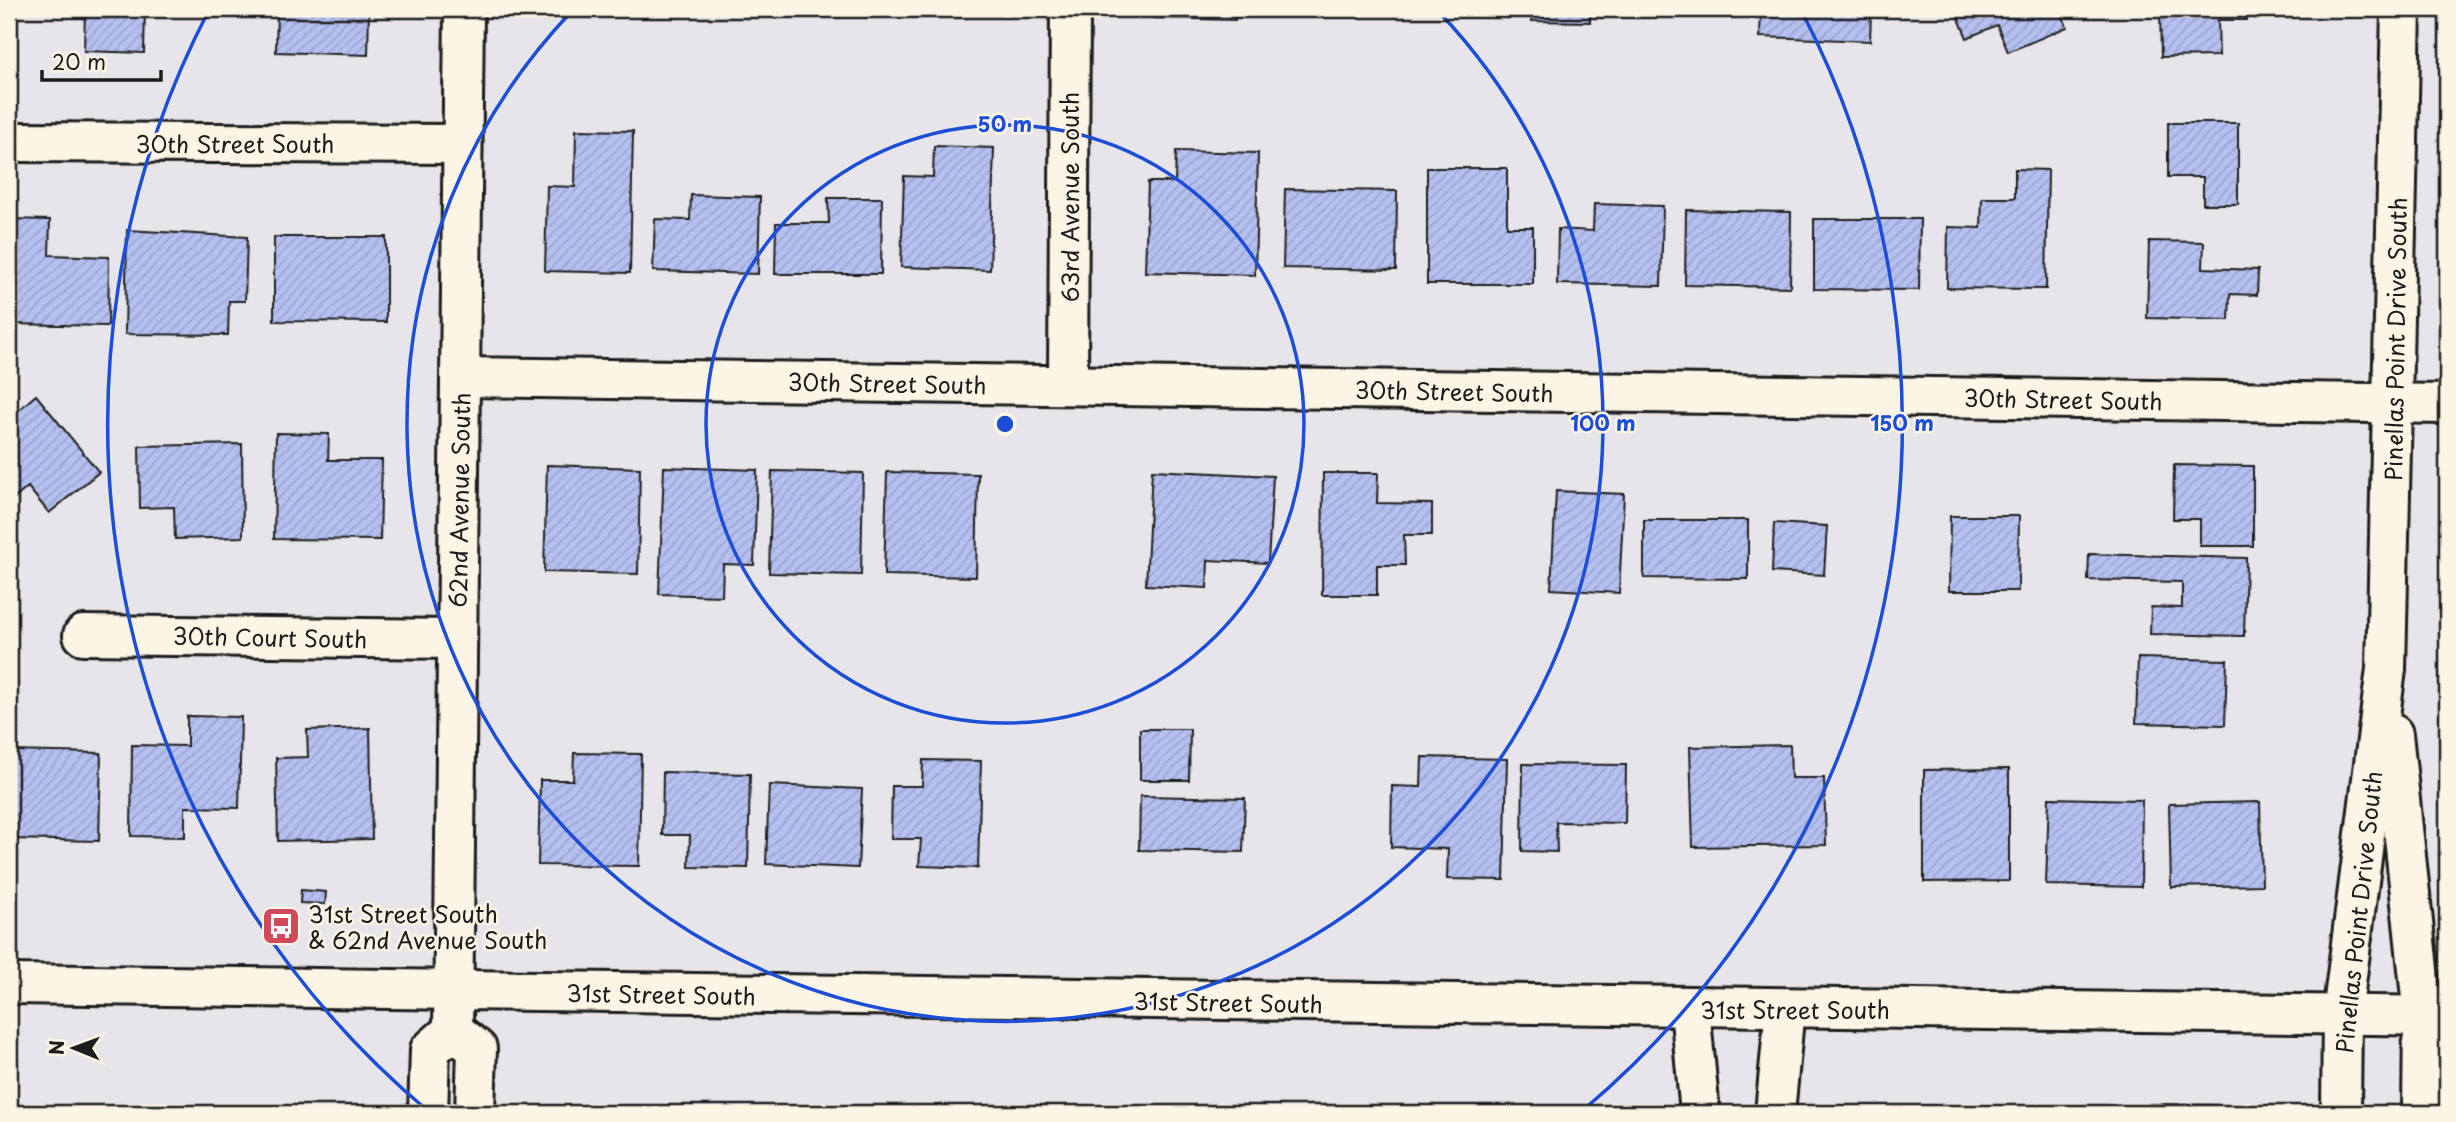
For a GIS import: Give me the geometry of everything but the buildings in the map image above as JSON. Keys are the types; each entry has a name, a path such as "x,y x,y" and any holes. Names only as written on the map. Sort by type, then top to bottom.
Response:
{"street":[{"name":"62nd Avenue South","path":"453,1030 464,9"},
{"name":"63rd Avenue South","path":"1068,385 1070,9"},
{"name":"Pinellas Point Drive South","path":"2341,1113 2342,1015 2386,669 2401,9"},
{"name":"30th Street South","path":"9,142 462,144"},
{"name":"30th Street South","path":"460,377 2447,404"},
{"name":"30th Court South","path":"83,635 457,639"},
{"name":"Pinellas Point Drive South","path":"2386,669 2435,1016 2422,1113"},
{"name":"31st Street South","path":"9,984 1690,1009 2435,1016"},
{"path":"1775,1113 1784,1008"},
{"path":"1690,1009 1700,1113"},
{"path":"428,1113 430,1050 453,1030 477,1049 475,1113"}],"place":[{"name":"31st Street South & 62nd Avenue South","path":"281,926"}]}
